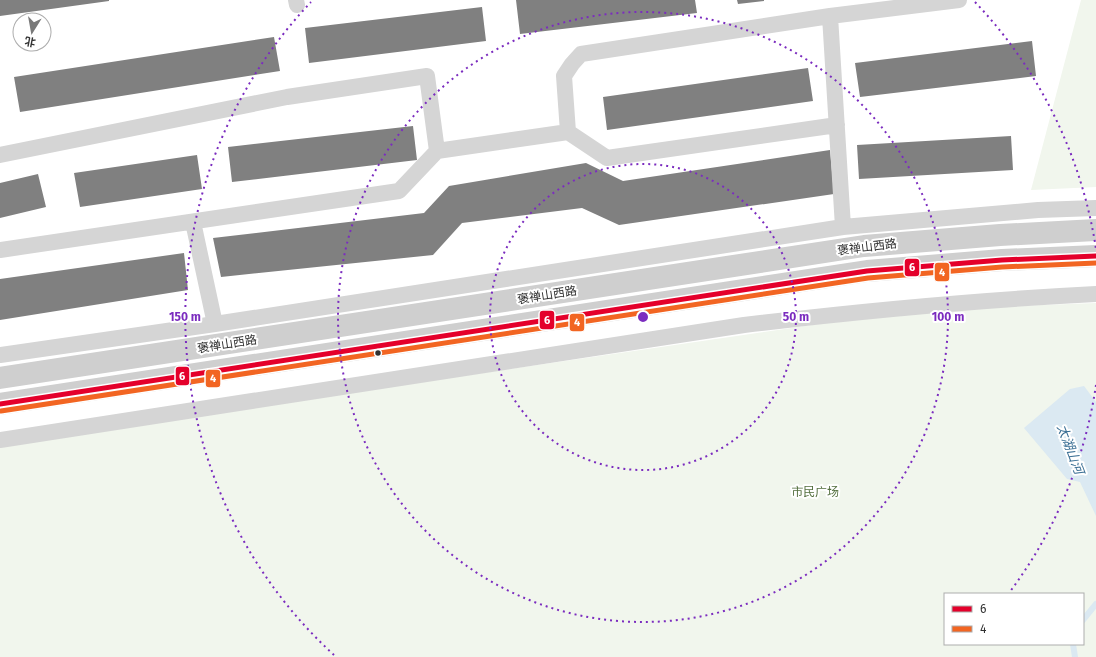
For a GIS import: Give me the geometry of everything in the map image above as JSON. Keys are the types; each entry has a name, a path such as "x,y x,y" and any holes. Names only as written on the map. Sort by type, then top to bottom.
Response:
{"main road":[{"name":"褒禅山西路","path":"0,378 864,246 1000,234 1096,230"},
{"name":"褒禅山西路","path":"0,404 867,271 1002,260 1096,256"}],"street":[{"path":"568,132 564,76 581,54 830,16 959,0"},
{"path":"830,16 843,227"},
{"path":"0,156 287,97 427,76 437,151"},
{"path":"0,250 399,191 437,151 568,132 607,158 837,124"},
{"path":"0,355 215,324 843,227 1038,210 1096,208"},
{"path":"193,222 215,324"},
{"path":"0,440 744,325 835,314 985,300 1096,294"}],"green space":[{"path":"1081,0 1096,0 1096,187 1031,190"},
{"name":"市民广场","path":"1096,303 1096,657 0,657 0,443 916,310"}],"water":[{"path":"1084,386 1096,402 1096,516 1080,482 1067,479 1024,428 1070,389"}],"building":[{"path":"0,0 109,0 29,12 12,12 12,14 0,16"},
{"path":"516,0 695,0 697,13 520,34"},
{"path":"737,0 764,0 764,1 738,4"},
{"path":"482,7 486,41 309,63 305,28"},
{"path":"274,37 280,71 20,112 14,77"},
{"path":"1032,41 1036,76 860,97 855,63"},
{"path":"808,68 813,101 607,130 603,97"},
{"path":"413,126 417,160 232,182 228,147"},
{"path":"1011,136 1013,170 859,179 857,145"},
{"path":"830,150 834,194 619,225 582,208 462,223 433,255 221,277 213,238 424,213 449,186 586,163 623,181"},
{"path":"197,155 202,189 80,207 74,173"},
{"path":"38,174 46,207 0,218 0,183"},
{"path":"184,253 188,290 0,320 0,279"}],"waterway":[{"name":"太湖山河","path":"1084,619 1096,604"},
{"name":"太湖山河","path":"1073,645 1075,657"}],"transit line":[{"name":"6","path":"0,404 867,271 1002,260 1096,256"},
{"name":"4","path":"1,411 868,278 1002,267 1096,263"}]}
